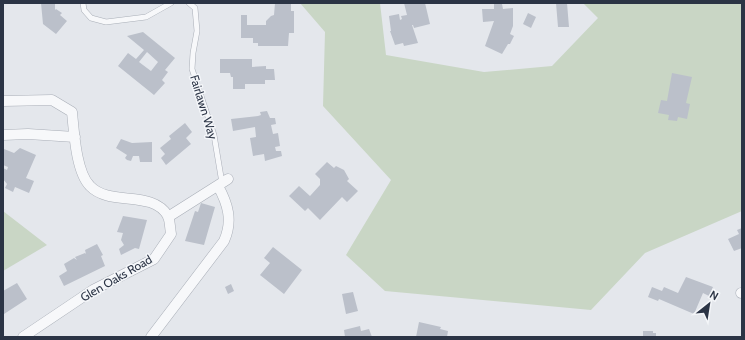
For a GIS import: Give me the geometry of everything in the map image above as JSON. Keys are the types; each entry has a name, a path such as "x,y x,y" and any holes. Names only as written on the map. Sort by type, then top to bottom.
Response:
{"street":[{"path":"3,101 52,100 72,112 81,172 90,186 107,195 135,199 159,205 168,217 223,183 230,221 224,241 152,337"},
{"path":"3,135 28,134 75,137"},
{"name":"Glen Oaks Road","path":"23,337 93,290 154,259 171,234 168,217"}],"lane":[{"path":"83,3 84,10 91,18 106,22 146,17 171,3"},
{"name":"Fairlawn Way","path":"189,3 194,8 198,31 193,52 192,69 214,135 223,183"}],"green space":[{"path":"300,3 380,3 386,55 484,72 552,66 598,18 583,3 742,3 742,211 645,253 591,310 385,291 346,255 391,180 323,106 325,32"},
{"path":"3,211 47,245 3,271"}],"building":[{"path":"41,3 55,3 55,10 56,9 62,13 60,15 67,21 56,34 43,24"},
{"path":"275,3 291,3 291,11 294,11 294,33 289,33 288,46 258,46 258,43 253,43 253,38 241,38 241,15 247,15 247,25 266,25 266,21 274,15"},
{"path":"404,3 425,3 430,24 414,28 412,25 418,43 404,46 403,43 395,45 390,31 389,16 399,14 400,20 402,19 401,16 407,15"},
{"path":"556,3 567,3 569,27 558,27"},
{"path":"494,4 502,4 503,9 513,8 513,26 510,34 514,36 502,54 485,46 494,21 483,22 482,9 494,9"},
{"path":"528,13 536,17 531,28 523,24"},
{"path":"143,32 175,58 165,70 168,72 162,80 165,83 154,95 118,66 128,53 136,59 144,50 127,36","holes":["147,52 158,62 151,71 139,62"]},
{"path":"220,59 252,59 252,67 266,66 266,69 274,69 275,80 265,80 265,84 245,84 245,89 233,89 233,77 231,77 230,73 220,73"},
{"path":"672,73 692,77 686,103 690,104 687,119 678,117 677,121 668,120 669,115 658,113 661,100 667,101"},
{"path":"267,111 270,118 275,118 276,124 271,125 273,134 278,133 280,146 275,147 276,151 281,151 282,156 265,161 264,154 253,156 250,138 256,137 255,127 233,131 231,119 258,116 261,115 260,112"},
{"path":"185,123 192,132 186,138 191,144 166,165 161,158 165,154 160,148 171,139 169,136"},
{"path":"121,139 132,143 152,142 152,162 140,162 139,156 133,156 131,161 127,160 125,158 127,155 116,148"},
{"path":"20,148 36,155 26,178 34,181 29,193 15,187 13,192 5,188 7,184 3,179 3,168 7,170 8,167 3,165 4,149 14,153"},
{"path":"327,162 334,168 336,166 344,170 349,179 347,181 358,191 347,202 342,197 320,220 308,208 305,211 289,196 299,186 310,196 320,185 320,179 315,174"},
{"path":"201,203 215,207 204,245 185,241 195,211 198,212"},
{"path":"123,216 147,220 139,249 135,248 121,255 119,249 124,245 121,240 123,233 117,232"},
{"path":"742,228 742,248 734,251 728,239 739,234 737,230"},
{"path":"97,244 103,255 101,256 105,266 64,286 59,276 67,271 64,264 74,258 77,260 75,257 85,253 86,254 85,250"},
{"path":"273,247 302,270 284,294 260,275 270,263 264,258"},
{"path":"686,277 713,287 709,296 703,293 694,314 659,299 658,301 648,297 652,287 662,291 664,287 678,293"},
{"path":"17,283 27,299 4,314 3,291"},
{"path":"231,284 234,291 228,294 225,287"},
{"path":"353,292 358,311 346,314 342,294"},
{"path":"419,322 441,327 440,329 448,331 447,337 416,337"},
{"path":"360,326 361,331 369,329 372,337 345,337 344,330"},
{"path":"643,331 653,331 653,333 656,333 656,337 643,337"}]}
